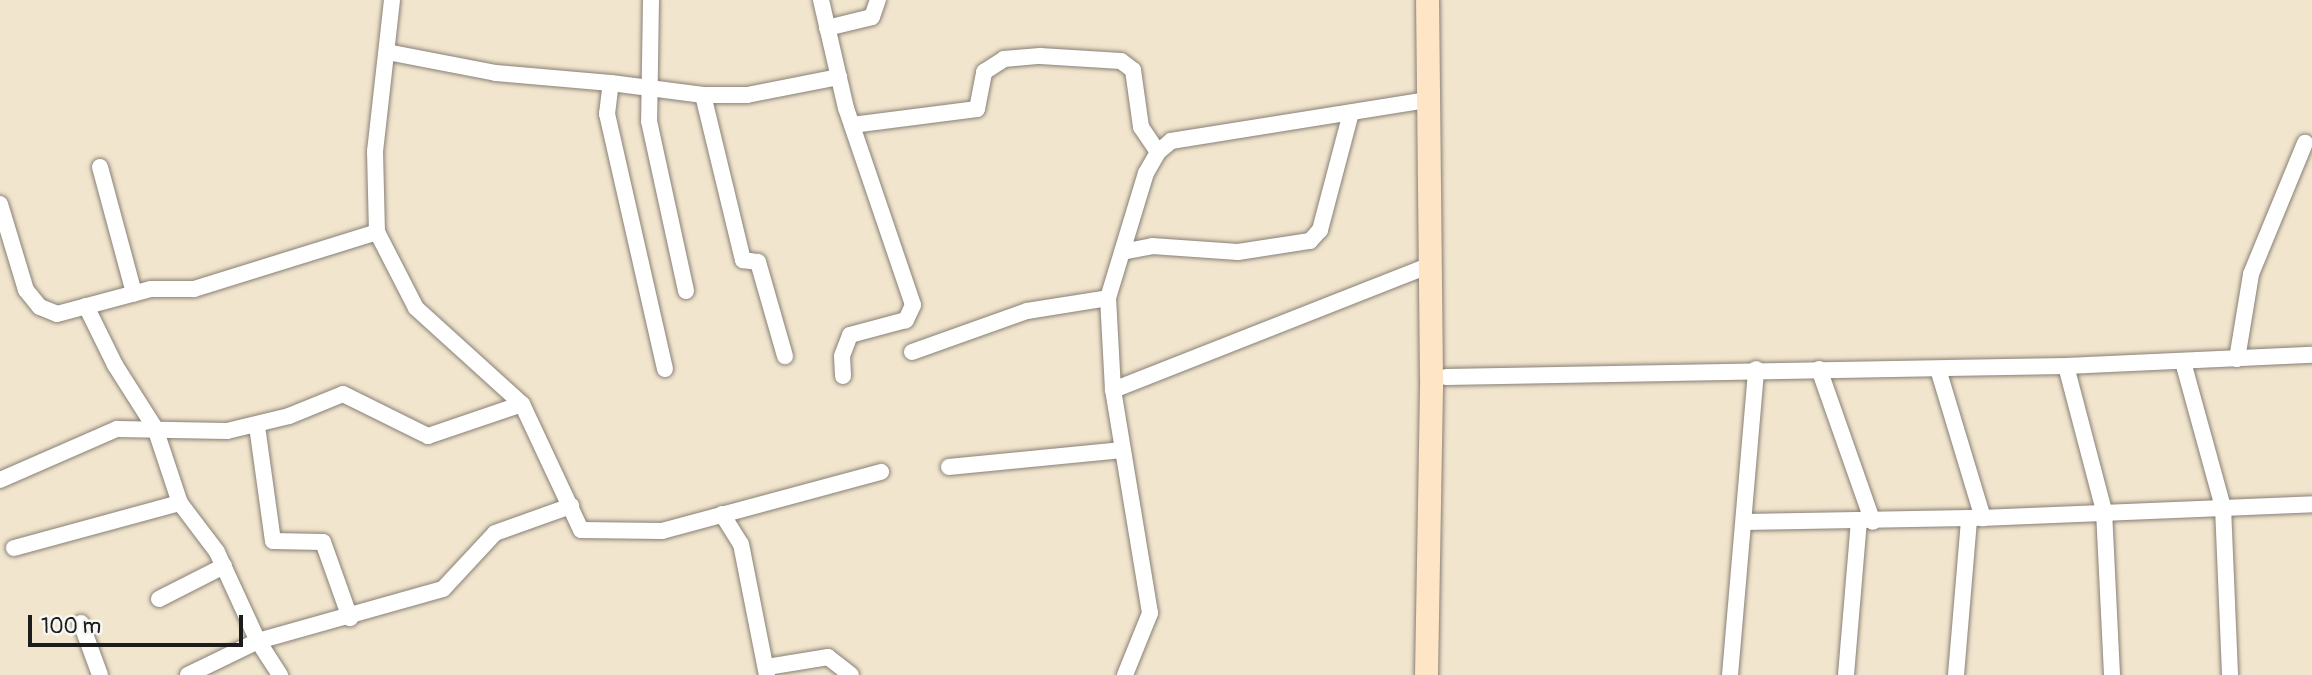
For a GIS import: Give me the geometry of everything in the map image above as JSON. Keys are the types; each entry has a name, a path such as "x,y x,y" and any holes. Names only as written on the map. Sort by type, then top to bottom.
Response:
{"main road":[{"path":"1427,0 1435,58 1446,377 1441,675"},
{"path":"1426,675 1430,265 1428,100 1441,0"}],"street":[{"path":"393,0 375,151 377,232 416,308 522,404 580,530 662,531 881,472"},
{"path":"651,0 649,121 686,290"},
{"path":"821,0 852,125 913,305 906,320 850,335 842,356 843,376"},
{"path":"827,28 872,17 878,0"},
{"path":"387,52 496,73 611,83 703,95 747,94 839,77"},
{"path":"852,125 977,109 984,72 1004,59 1040,56 1121,61 1133,71 1141,127 1158,152"},
{"path":"611,83 607,114 665,369"},
{"path":"703,95 743,260 758,262 785,356"},
{"path":"1125,675 1150,613 1113,390 1108,298 1146,173 1158,152 1171,141 1428,100"},
{"path":"1122,252 1152,246 1238,253 1310,241 1320,230 1351,113"},
{"path":"2237,359 2250,274 2305,144"},
{"path":"100,167 134,293"},
{"path":"0,204 15,261 40,307 57,314 134,293 194,289 377,232"},
{"path":"1113,390 1430,265"},
{"path":"912,352 1027,311 1108,298"},
{"path":"86,306 115,365 155,428 180,503 224,566 258,642 280,675"},
{"path":"1446,377 1756,369 2066,366 2312,355"},
{"path":"2183,362 2223,507 2230,675"},
{"path":"2066,366 2104,511 2112,675"},
{"path":"1730,675 1756,369"},
{"path":"1819,369 1866,521 1846,675"},
{"path":"1938,369 1976,519 1956,675"},
{"path":"0,480 98,434 155,428 227,431 257,426 343,394 428,436 522,404"},
{"path":"257,426 273,541 323,542 350,618"},
{"path":"949,467 1122,450"},
{"path":"14,548 180,503"},
{"path":"1744,522 1976,519 2104,511 2312,504"},
{"path":"190,674 258,642 350,618 443,589 495,533 571,506"},
{"path":"722,514 741,544 767,671 828,657 851,675"},
{"path":"159,599 224,566"},
{"path":"81,623 100,675"}]}
